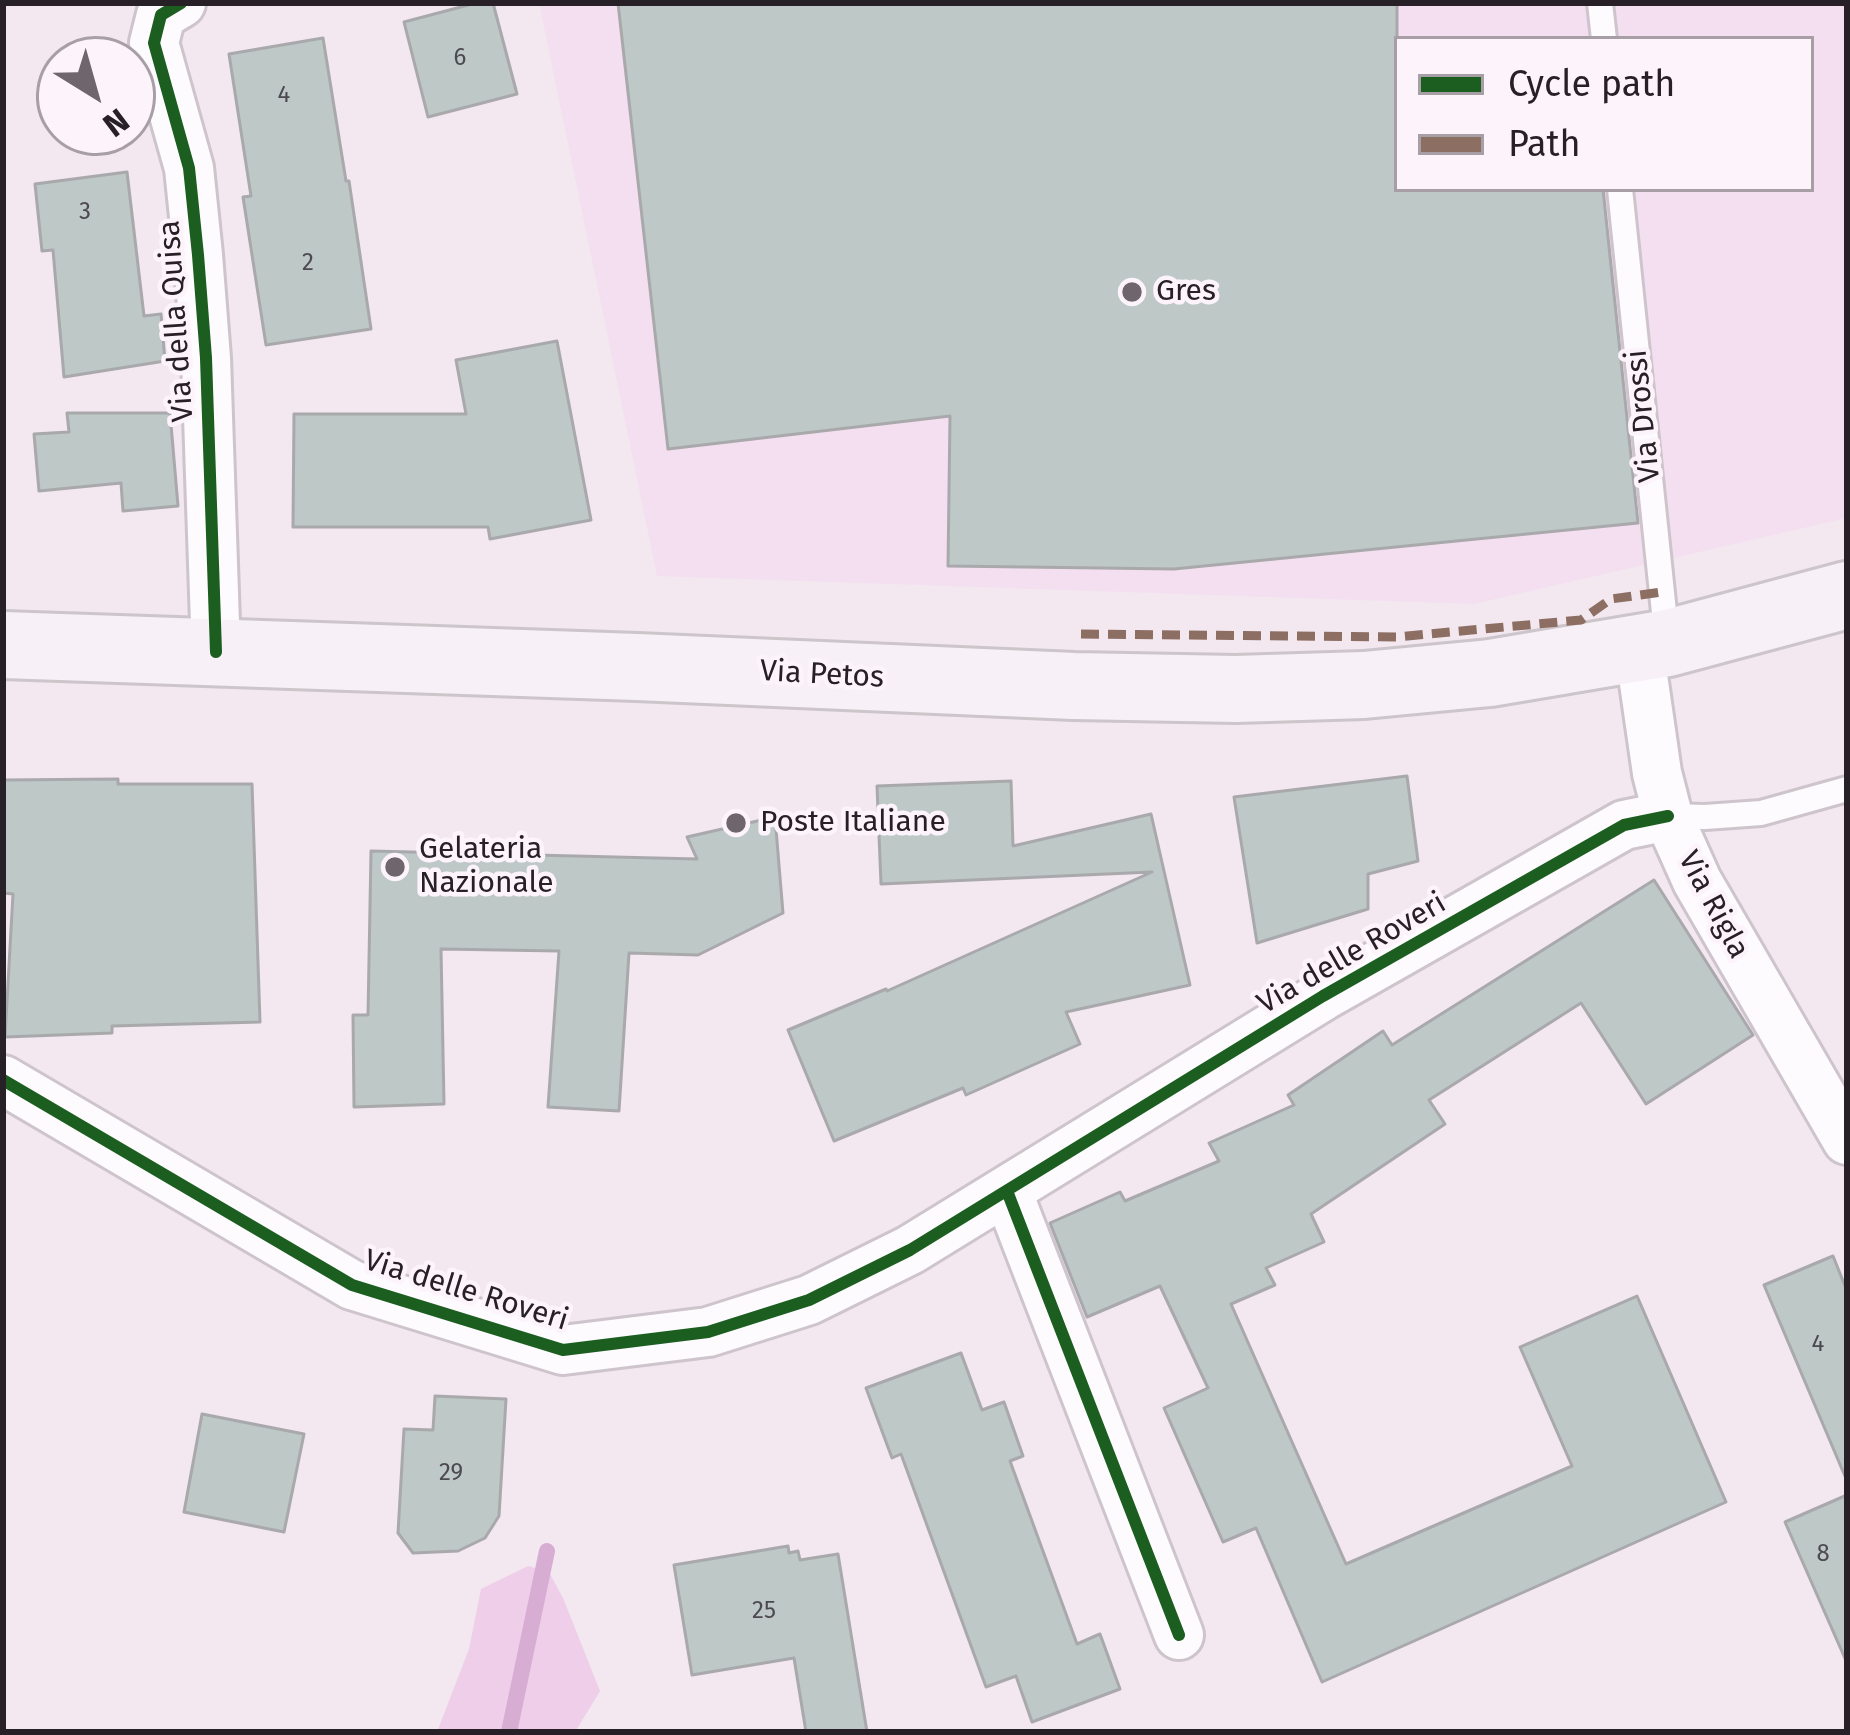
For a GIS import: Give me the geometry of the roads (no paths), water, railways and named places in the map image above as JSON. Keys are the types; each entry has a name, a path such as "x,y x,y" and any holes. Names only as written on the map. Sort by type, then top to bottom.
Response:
{"main road":[{"name":"Via Petos","path":"3,645 1236,689 1364,685 1490,673 1653,645 1847,596"}],"street":[{"name":"Via della Quisa","path":"181,3 161,15 154,43 189,168 198,255 216,652"},
{"name":"Via Rigla","path":"1653,645 1657,773 1668,816 1697,881 1847,1140"},
{"name":"Via delle Roveri","path":"3,1080 352,1285 562,1350 708,1332 808,1300 910,1250 1323,996 1624,825 1668,816"},
{"path":"1007,1191 1179,1635"}],"lane":[{"path":"1600,3 1604,36"},
{"name":"Via Drossi","path":"1620,192 1653,645"},
{"path":"1668,816 1761,813 1847,789"}],"waterway":[{"path":"509,1732 547,1551"}],"place":[{"name":"Gres","path":"1132,292"},
{"name":"Poste Italiane","path":"736,823"},
{"name":"Gelateria Nazionale","path":"395,867"}]}
